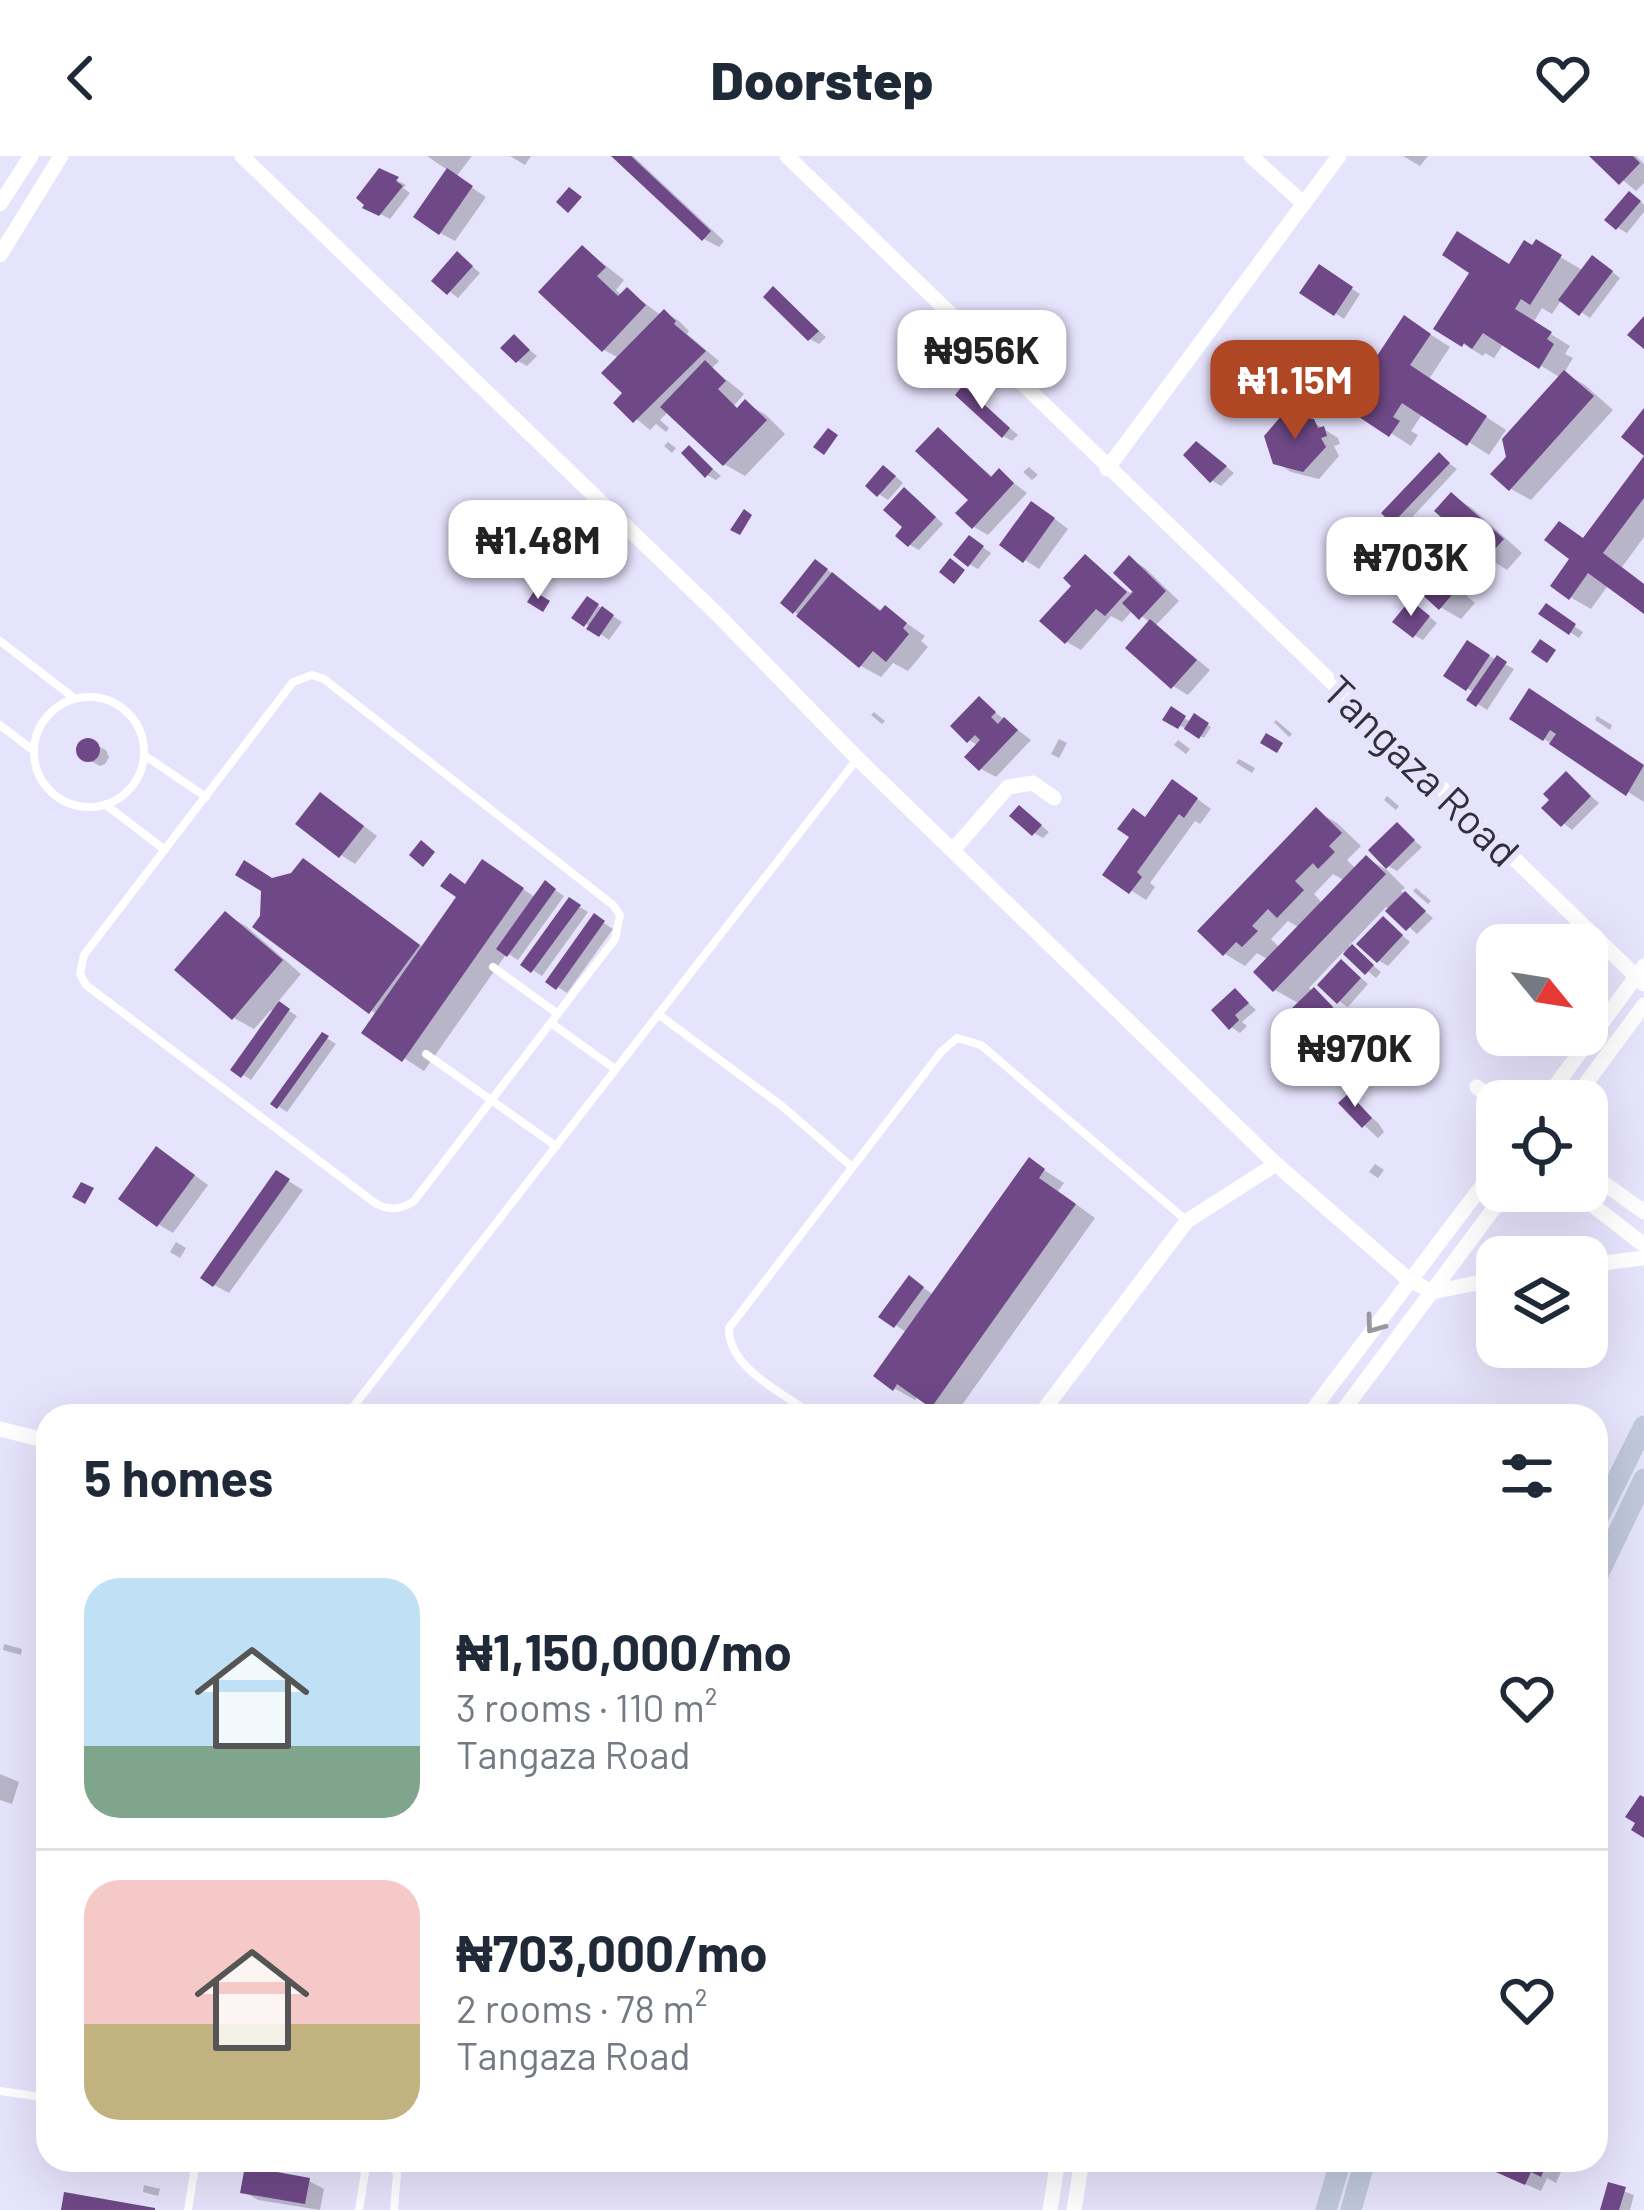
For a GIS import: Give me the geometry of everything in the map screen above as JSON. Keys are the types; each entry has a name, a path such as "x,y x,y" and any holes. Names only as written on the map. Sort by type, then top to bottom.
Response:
{"main road":[{"path":"1608,1498 1644,1426"},
{"path":"1608,1554 1644,1479"},
{"path":"1326,2210 1337,2172"},
{"path":"1351,2210 1362,2172"}],"street":[{"path":"0,204 31,156"},
{"path":"0,255 61,156"},
{"path":"242,156 717,614 857,758 1276,1164 1408,1279 1432,1292 1476,1283"},
{"name":"Tangaza Road","path":"787,156 1107,469 1642,975"},
{"path":"1252,156 1304,204"},
{"path":"1107,469 1339,156"},
{"path":"953,850 1008,787 1034,783 1054,798"},
{"path":"1560,1080 1642,975"},
{"path":"1589,1080 1644,1005"},
{"path":"1048,1404 1187,1221 1276,1164"},
{"path":"1608,1186 1644,1211"},
{"path":"1316,1404 1476,1193"},
{"path":"1348,1404 1491,1212"},
{"path":"1601,1212 1644,1245"},
{"path":"1608,1262 1644,1258"},
{"path":"0,1429 36,1438"},
{"path":"1050,2210 1056,2172"},
{"path":"1074,2210 1080,2172"}],"lane":[{"path":"0,641 75,699"},
{"path":"305,675 324,679 491,806 617,910 620,928 615,939 414,1201 403,1208 375,1203 86,985 79,967 84,955 206,797 293,682 305,675"},
{"path":"75,699 107,700 128,713 141,734 143,754 135,782 106,805 82,807 59,799 41,782 34,751 42,722 60,705 75,699"},
{"path":"0,725 34,751"},
{"path":"143,754 206,797"},
{"path":"355,1404 857,758"},
{"path":"106,805 165,850"},
{"path":"493,967 558,1013"},
{"path":"658,1014 782,1106 852,1167"},
{"path":"550,1023 615,1070"},
{"path":"798,1404 737,1360 728,1343 729,1328 941,1052 957,1038 981,1045 1187,1221"},
{"path":"426,1054 556,1146"},
{"path":"0,2091 36,2096"},
{"path":"188,2210 194,2172"},
{"path":"359,2210 365,2172"},
{"path":"394,2210 397,2172"}],"building":[{"path":"611,156 631,156 711,231 702,241"},
{"path":"1589,156 1633,156 1640,163 1619,185"},
{"path":"379,168 399,177 396,181 403,186 379,216 362,208 356,198"},
{"path":"447,168 473,186 439,235 413,217"},
{"path":"569,187 582,197 568,213 556,202"},
{"path":"1629,191 1641,201 1616,230 1604,220"},
{"path":"1457,231 1509,264 1524,240 1532,245 1536,239 1562,255 1530,305 1521,299 1515,309 1552,332 1547,339 1554,344 1539,369 1483,333 1472,349 1433,329 1469,273 1442,255"},
{"path":"582,245 606,267 597,276 618,296 627,287 646,305 602,352 538,292"},
{"path":"457,251 473,266 447,295 431,281"},
{"path":"1592,255 1613,271 1579,316 1558,300"},
{"path":"1319,264 1353,287 1334,316 1299,293"},
{"path":"773,286 819,331 808,341 763,297"},
{"path":"664,309 706,351 633,423 613,403 622,393 601,373"},
{"path":"1404,315 1431,334 1410,365 1487,416 1467,446 1402,403 1393,417 1400,421 1389,437 1308,383 1321,364 1333,373 1342,359 1365,374"},
{"path":"1644,316 1644,349 1627,335"},
{"path":"514,334 530,350 516,363 500,348"},
{"path":"705,360 726,381 718,389 737,408 745,399 767,420 723,466 660,407"},
{"path":"1564,370 1594,396 1509,491 1490,474 1506,457 1502,439"},
{"path":"963,385 1010,428 1002,438 955,395"},
{"path":"1644,408 1644,456 1621,437"},
{"path":"1283,414 1314,419 1318,428 1324,426 1327,436 1321,438 1326,447 1303,472 1273,464 1264,436"},
{"path":"938,427 991,477 999,468 1014,483 972,529 955,513 968,500 915,451"},
{"path":"828,428 838,435 824,455 813,447"},
{"path":"1196,441 1227,466 1210,483 1183,455"},
{"path":"689,445 713,469 705,478 681,453"},
{"path":"1439,452 1450,463 1392,524 1381,513"},
{"path":"1644,456 1644,498 1603,553 1644,584 1644,614 1588,573 1569,600 1550,586 1569,559 1544,540 1559,521 1583,538"},
{"path":"883,465 896,476 877,497 865,486"},
{"path":"904,487 936,517 908,547 895,536 902,527 883,510"},
{"path":"1451,492 1504,539 1485,560 1469,546 1441,576 1456,590 1439,610 1386,562 1405,541 1423,557 1451,526 1434,511"},
{"path":"1031,501 1055,518 1023,563 999,545"},
{"path":"744,509 752,515 740,535 730,530"},
{"path":"969,535 984,546 968,567 953,555"},
{"path":"1085,554 1127,592 1105,616 1096,609 1065,644 1039,621 1071,586 1063,578"},
{"path":"1129,555 1166,591 1139,620 1122,603 1133,592 1113,573"},
{"path":"1365,556 1374,565 1349,591 1340,583"},
{"path":"950,558 965,570 954,584 939,572"},
{"path":"815,559 828,569 793,614 780,603"},
{"path":"832,572 880,611 885,605 907,623 903,628 909,634 886,662 873,651 859,668 796,616"},
{"path":"534,591 550,601 543,612 527,602"},
{"path":"587,596 599,604 584,627 571,618"},
{"path":"1410,600 1430,616 1413,638 1392,622"},
{"path":"1546,603 1576,624 1569,635 1538,614"},
{"path":"602,606 614,615 599,637 586,629"},
{"path":"1150,619 1197,660 1171,689 1125,648"},
{"path":"1540,639 1556,650 1547,663 1531,652"},
{"path":"1467,640 1490,655 1466,691 1443,676"},
{"path":"1497,655 1507,662 1476,707 1466,700"},
{"path":"1529,688 1644,765 1626,796 1549,744 1556,734 1550,730 1543,741 1509,719"},
{"path":"979,696 996,712 991,717 998,724 1004,717 1018,730 979,771 964,757 980,740 975,735 967,743 950,726"},
{"path":"1171,706 1186,716 1178,729 1162,720"},
{"path":"1194,713 1209,723 1199,739 1184,729"},
{"path":"1266,733 1283,743 1277,753 1260,743"},
{"path":"88,738 97,741 97,759 88,762 79,759 76,750 79,741"},
{"path":"1566,771 1591,796 1561,827 1541,808 1549,800 1543,794"},
{"path":"1172,779 1198,798 1184,818 1179,814 1137,872 1142,877 1129,894 1102,875 1129,837 1117,829 1133,808 1145,817"},
{"path":"320,792 364,826 339,858 295,824"},
{"path":"1019,805 1042,825 1032,836 1009,816"},
{"path":"1316,807 1342,833 1329,846 1335,852 1318,869 1313,863 1295,881 1304,890 1277,918 1268,909 1252,926 1258,931 1242,947 1236,942 1223,956 1197,931"},
{"path":"1397,822 1415,840 1386,869 1368,850"},
{"path":"421,840 435,852 423,867 409,855"},
{"path":"1366,855 1386,874 1273,992 1253,972"},
{"path":"303,858 420,945 369,1014 252,927 260,916 261,891 235,875 244,860 272,878 291,873"},
{"path":"482,859 524,888 402,1062 361,1033 456,897 440,886 450,873 465,884"},
{"path":"545,880 556,889 507,957 496,949"},
{"path":"1405,891 1426,911 1406,931 1385,911"},
{"path":"569,897 581,905 531,973 520,965"},
{"path":"225,911 283,960 232,1020 174,970"},
{"path":"594,913 605,921 556,990 545,982"},
{"path":"1383,916 1403,935 1377,963 1356,944"},
{"path":"1352,944 1374,965 1365,975 1343,954"},
{"path":"1341,959 1361,978 1337,1004 1317,985"},
{"path":"1314,987 1333,1007 1312,1028 1292,1008"},
{"path":"1235,988 1249,1003 1235,1015 1239,1020 1229,1030 1211,1010"},
{"path":"279,1001 290,1009 241,1078 230,1070"},
{"path":"322,1032 329,1036 277,1109 270,1104"},
{"path":"1349,1093 1372,1118 1362,1128 1338,1103"},
{"path":"156,1146 195,1175 157,1227 118,1199"},
{"path":"1029,1157 1045,1169 1039,1178 1076,1204 934,1404 925,1404 897,1384 893,1391 873,1376"},
{"path":"276,1170 290,1179 213,1287 200,1278"},
{"path":"81,1182 94,1188 85,1204 72,1197"},
{"path":"909,1275 924,1287 894,1328 878,1317"},
{"path":"1640,1795 1644,1797 1644,1838 1631,1830 1635,1823 1625,1817"},
{"path":"244,2172 310,2178 305,2204 240,2193"},
{"path":"1496,2172 1531,2172 1525,2185"},
{"path":"1608,2182 1626,2187 1619,2210 1600,2210"},
{"path":"64,2192 155,2208 155,2210 61,2210"}]}
